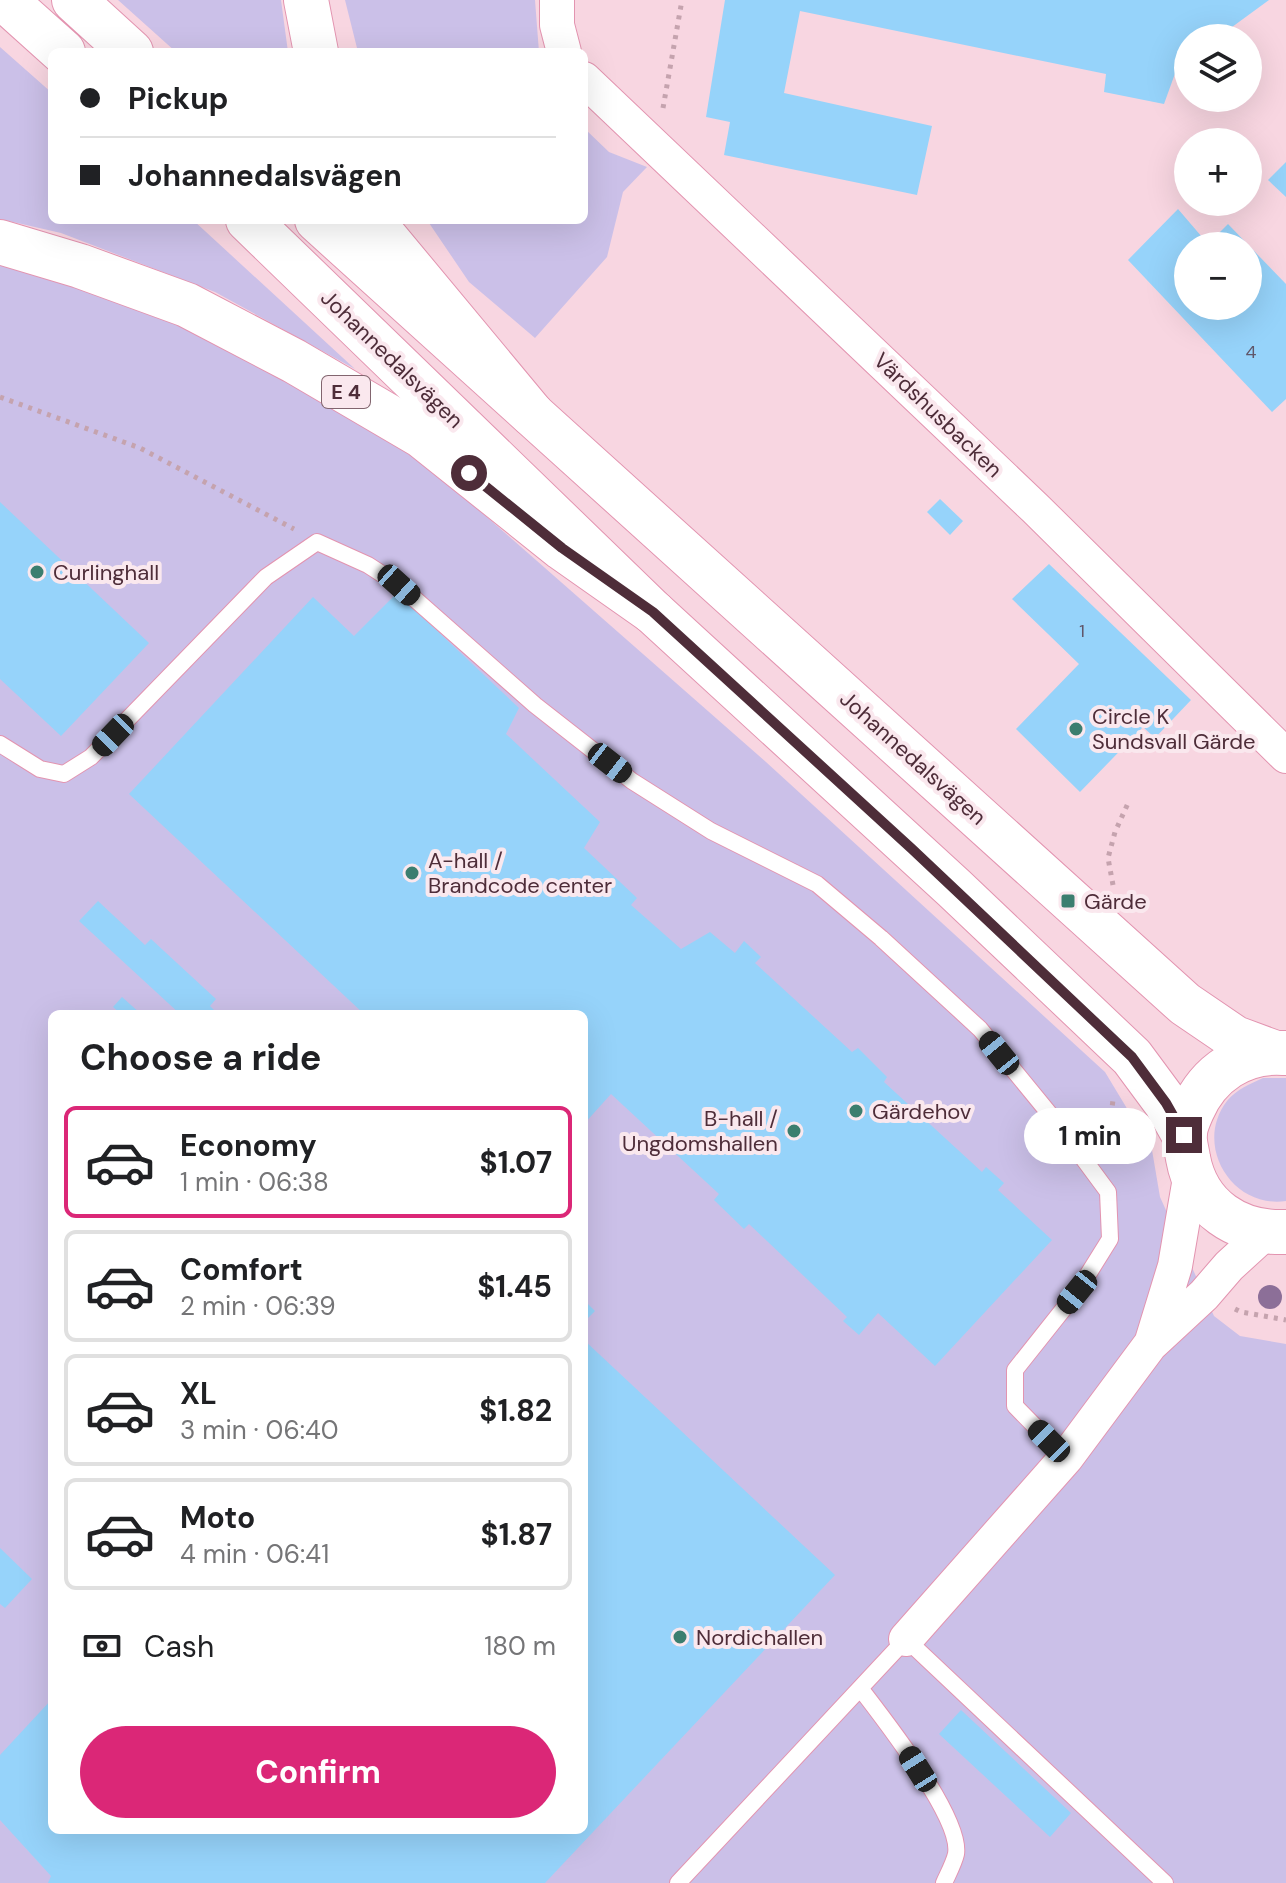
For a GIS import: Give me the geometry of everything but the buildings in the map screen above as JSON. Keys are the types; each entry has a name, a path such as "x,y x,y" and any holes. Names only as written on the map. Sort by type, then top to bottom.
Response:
{"main road":[{"path":"5,0 59,48"},
{"path":"74,0 127,48"},
{"path":"306,0 315,48"},
{"name":"Johannedalsvägen","path":"252,224 653,612 943,877 1132,1057 1166,1103 1188,1153 1198,1188 1208,1202 1236,1223 1276,1233"},
{"name":"Johannedalsvägen","path":"321,224 1185,1004 1235,1038 1279,1052"},
{"path":"377,224 532,414"},
{"name":"E 4","path":"0,242 80,266 187,305 294,361 422,436 562,548 653,612"},
{"path":"1188,1153 1190,1115 1209,1082 1240,1059 1279,1052"}],"street":[{"path":"557,0 557,25 563,48"},
{"name":"Värdshusbacken","path":"588,83 1035,508 1286,756"},
{"path":"1150,1345 1175,1266 1188,1153"},
{"path":"906,1639 1066,1458 1150,1345 1204,1295 1229,1266 1276,1233"}],"lane":[{"path":"0,744 40,769 64,774 91,757 266,577 317,542 368,565 399,585 535,705 632,781 711,831 817,884 980,1029 1057,1123 1108,1192 1110,1239 1077,1292 1015,1370 1015,1406 1066,1458"},
{"path":"678,1883 906,1639 1165,1883"},
{"path":"860,1688 903,1744 953,1832 956,1853 944,1883"}],"path":[{"path":"0,397 140,448 317,542"},
{"path":"1113,887 1108,858 1115,832 1129,801"}],"shaded area":[{"path":"118,0 281,0 287,48 172,48"},
{"path":"345,0 535,0 539,48 357,48"},
{"path":"0,47 48,89 48,224 197,224 355,369 215,292 61,233 0,219"},
{"path":"588,132 609,152 647,167 623,192 607,257 535,338 469,282 430,224 588,224"},
{"name":"Gärdehov","path":"0,262 43,273 178,323 289,374 415,454 766,762 1105,1072 1152,1150 1160,1197 1214,1316 1240,1336 1286,1344 1286,1883 0,1883"},
{"path":"1263,1078 1286,1078 1286,1201 1267,1201 1249,1195 1235,1184 1216,1154 1214,1136 1218,1118 1227,1101 1239,1090"}],"place":[{"name":"Curlinghall","path":"37,572"},
{"name":"Circle K Sundsvall Gärde","path":"1076,729"},
{"name":"A-hall / Brandcode center","path":"412,873"},
{"name":"Gärde","path":"1068,901"},
{"name":"Gärdehov","path":"856,1111"},
{"name":"B-hall / Ungdomshallen","path":"794,1131"},
{"name":"Nordichallen","path":"680,1637"}],"route":[{"path":"469,473 562,548 653,612 912,849 1132,1057 1166,1103 1184,1135"}]}
